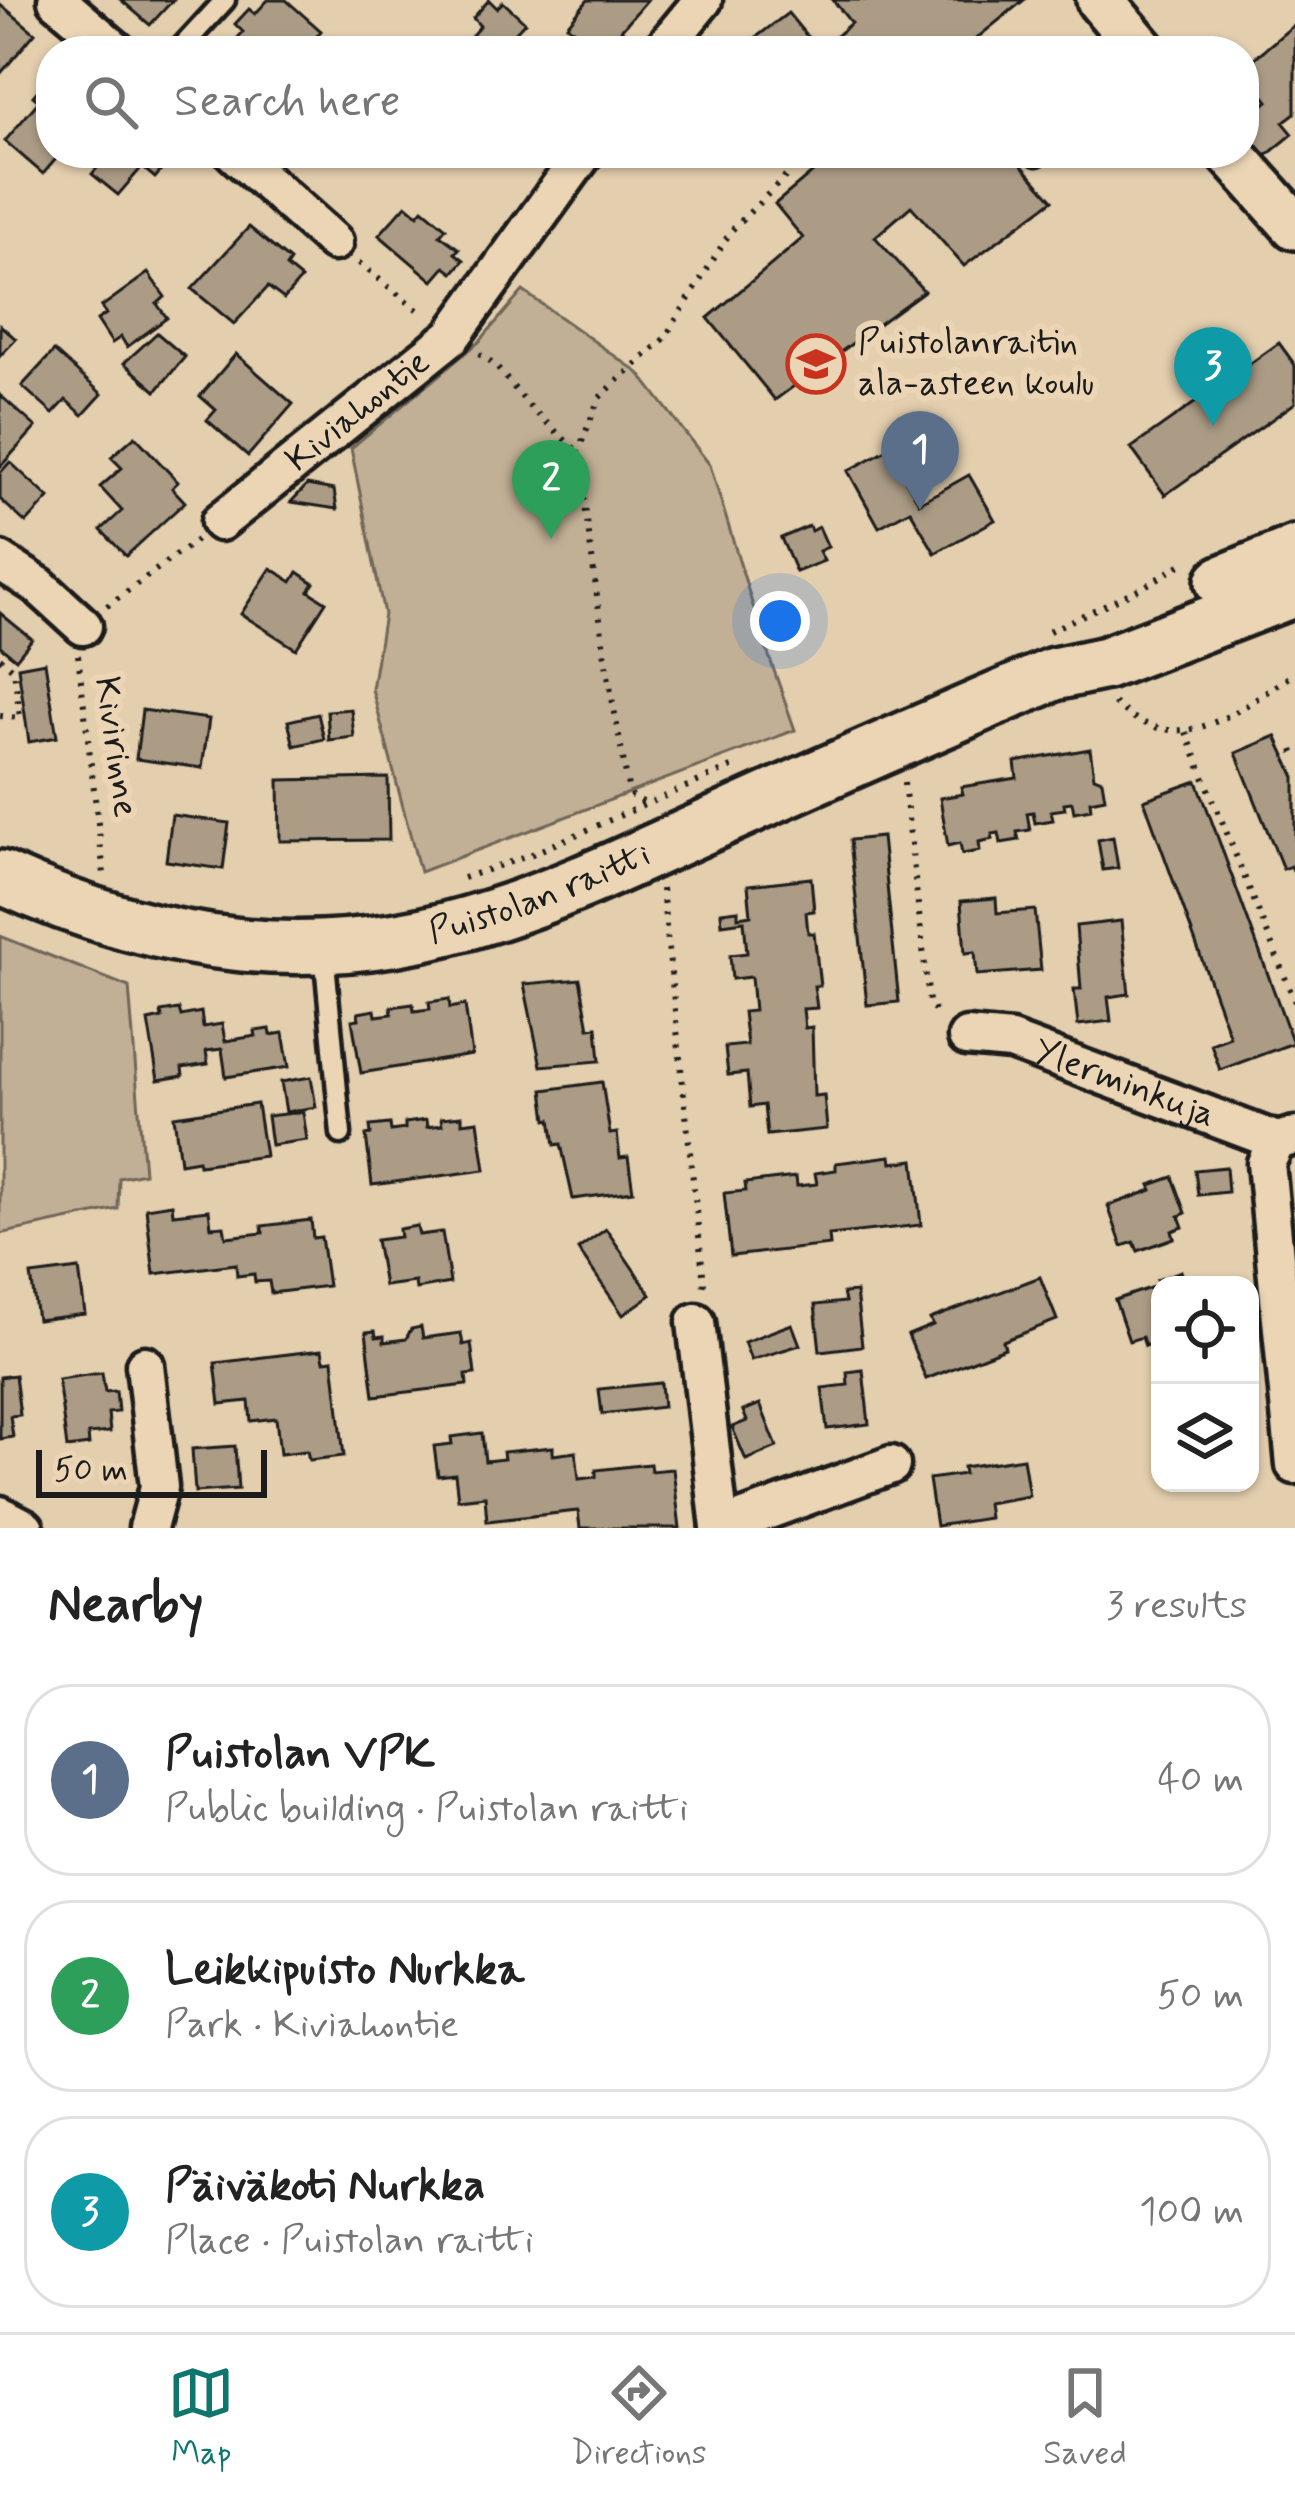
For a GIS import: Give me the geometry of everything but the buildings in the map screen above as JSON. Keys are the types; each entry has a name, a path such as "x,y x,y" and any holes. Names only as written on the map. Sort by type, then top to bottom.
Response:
{"main road":[{"name":"Puistolan raitti","path":"0,877 110,922 194,942 323,947 443,930 496,915 663,846 1050,653 1094,642 1295,552"},
{"name":"Puistolan raitti","path":"1050,653 1106,663 1295,590"}],"street":[{"path":"57,0 99,36"},
{"path":"673,36 703,0"},
{"path":"1100,0 1130,36"},
{"path":"251,168 334,242"},
{"name":"Kiviahontie","path":"220,522 407,377 452,336 573,168"},
{"path":"1243,168 1295,226"},
{"path":"0,560 39,586 83,626"},
{"name":"Ylerminkuja","path":"952,1026 1011,1041 1286,1138"},
{"path":"1286,1138 1266,1163 1295,1465"},
{"path":"696,1322 720,1528 891,1465"},
{"path":"145,1365 159,1486 148,1528"},
{"path":"0,1515 25,1528"}],"lane":[{"path":"192,36 225,0"},
{"path":"323,947 341,1134"}],"path":[{"path":"644,803 628,787 606,664 578,452 599,398 664,339 731,231 788,174"},
{"path":"334,242 493,363 578,452"},
{"path":"83,626 220,522"},
{"path":"1050,653 1192,558"},
{"name":"Kivirinne","path":"83,626 76,664 104,876 89,871"},
{"path":"0,658 14,670 20,718 0,716"},
{"path":"1107,696 1131,717 1168,732 1186,732 1225,719 1295,673"},
{"path":"1186,732 1295,1002"},
{"path":"448,883 512,862 752,759"},
{"path":"904,778 929,1001 952,1026"},
{"path":"662,885 704,1282 696,1322"}],"shaded area":[{"path":"523,291 639,373 710,465 795,730 420,872 372,689 384,614 351,448 479,342"},
{"path":"0,936 129,987 144,1173 119,1178 118,1209 0,1234"}],"place":[{"name":"Puistolanraitin ala-asteen koulu","path":"816,364"},
{"name":"Päiväkoti Nurkka","path":"1213,426"},
{"name":"Puistolan VPK","path":"920,510"},
{"name":"Leikkipuisto Nurkka","path":"551,539"}]}
